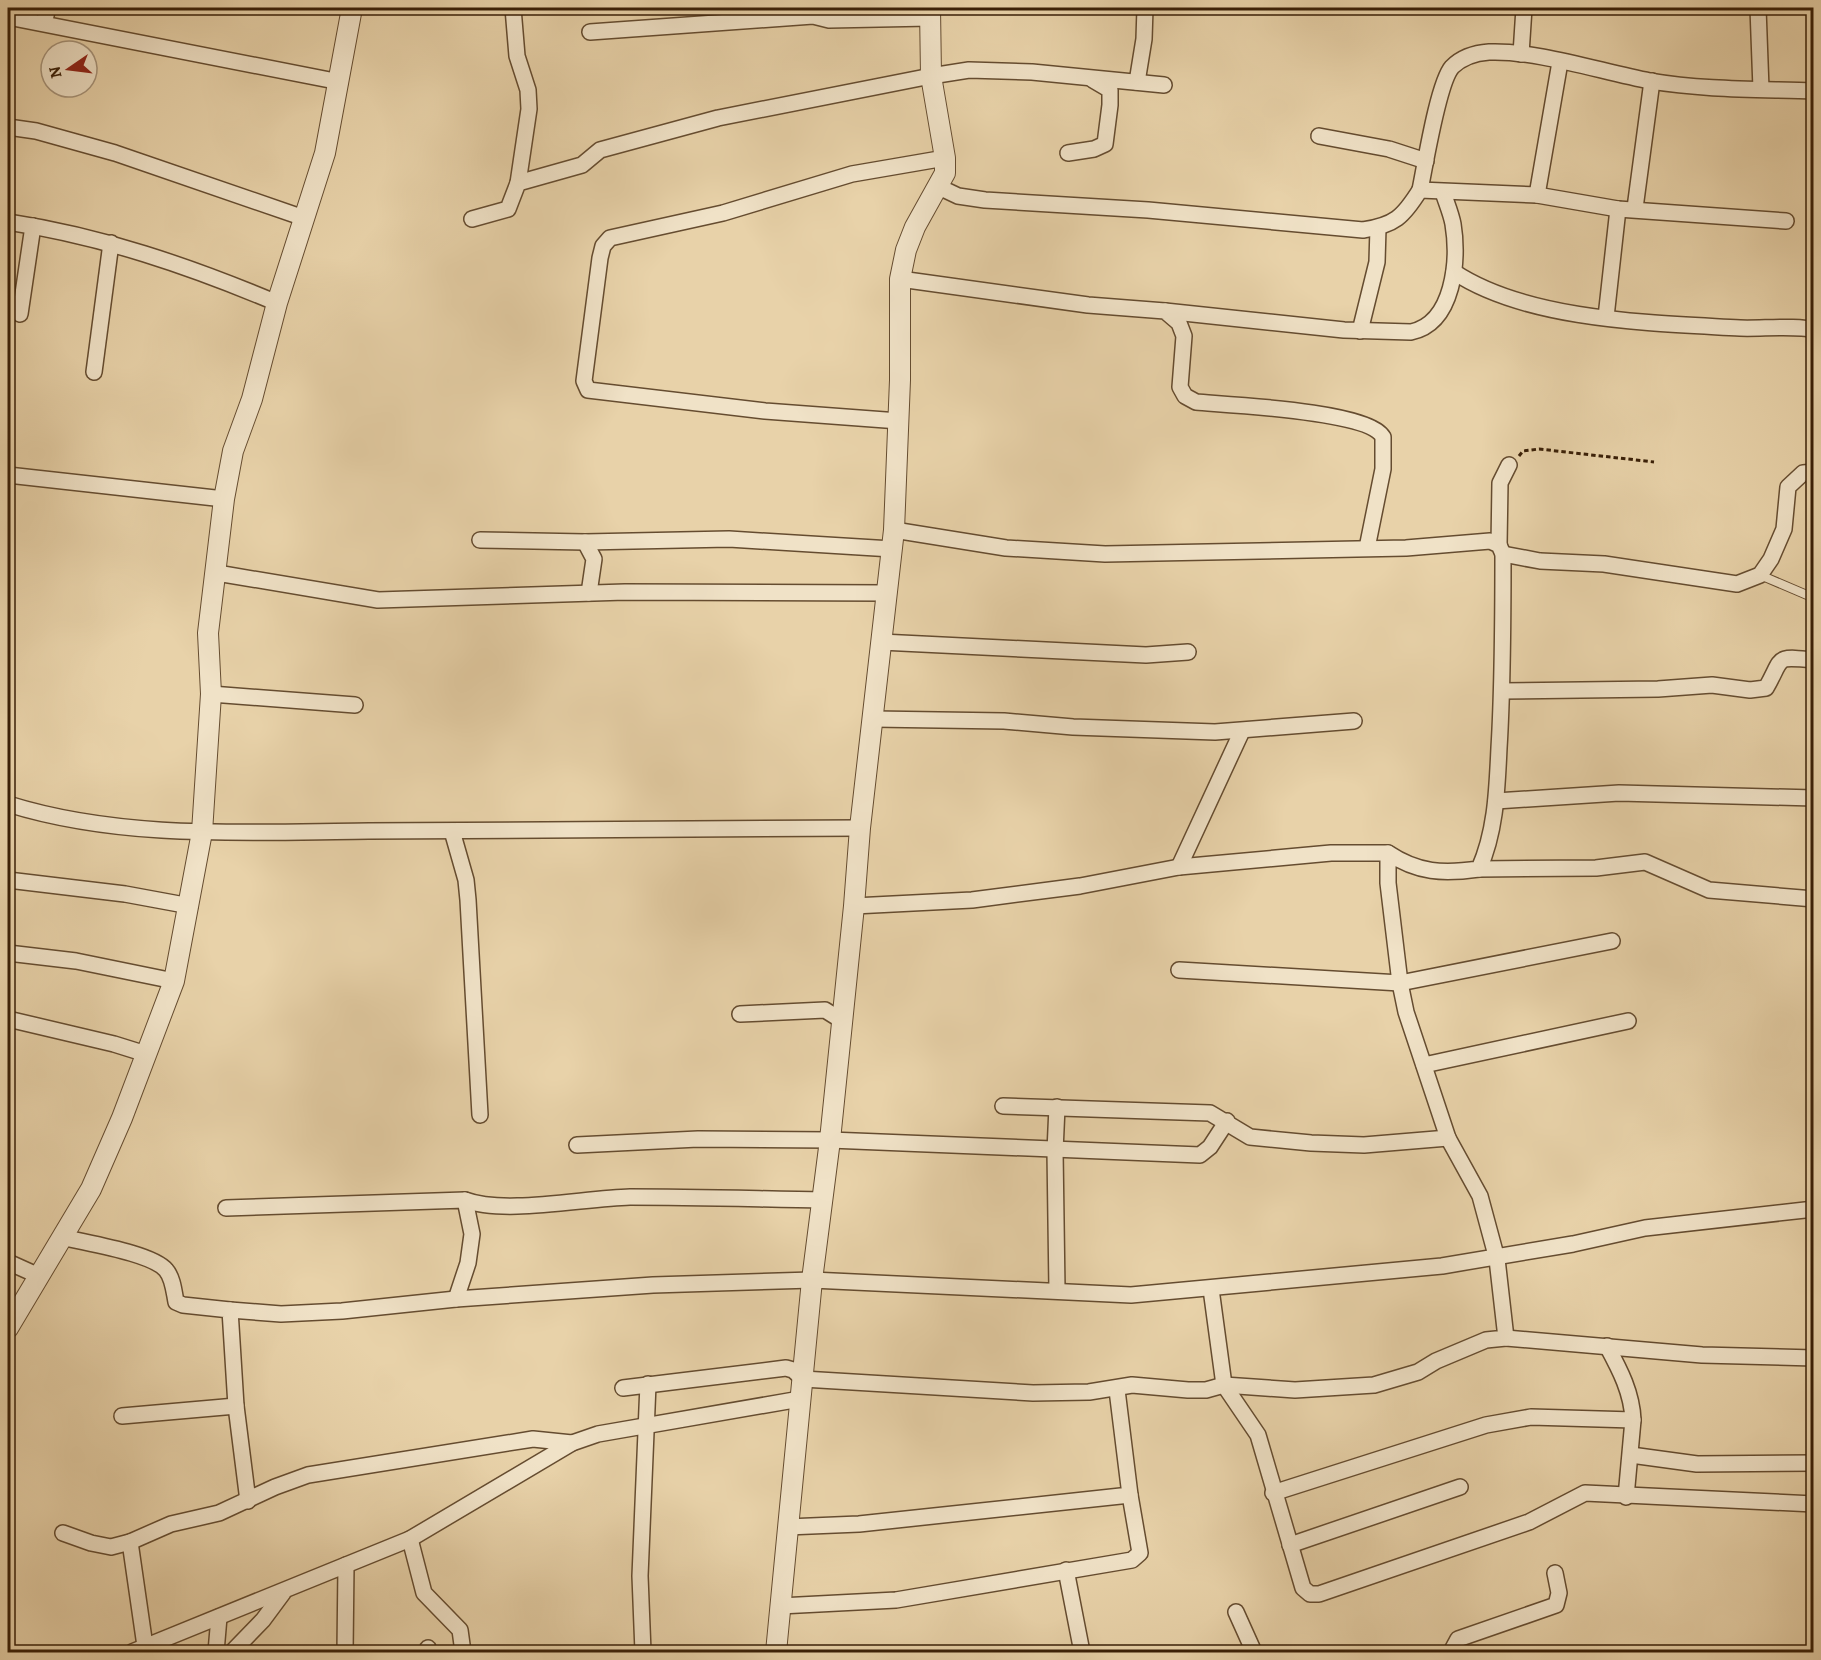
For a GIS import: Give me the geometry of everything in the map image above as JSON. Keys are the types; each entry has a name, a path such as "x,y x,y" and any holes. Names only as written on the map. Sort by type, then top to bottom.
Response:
{"street":[{"path":"45,23 48,8"},
{"path":"8,1328 91,1189 174,981 190,906 202,832 212,694 208,633 224,499 233,451 252,399 276,303 325,153 352,8"},
{"path":"472,219 508,209 518,183 529,109 528,90 517,56 513,8"},
{"path":"1137,82 1144,39 1145,8"},
{"path":"1521,54 1524,8"},
{"path":"1758,8 1761,89"},
{"path":"590,32 813,16 829,20 930,13 931,76 945,158 945,173 915,227 906,250 900,279 899,421 893,539 860,828 830,1140 812,1280 776,1653"},
{"path":"8,17 340,82"},
{"path":"939,187 958,196 996,201 1148,210 1363,230 1387,226 1407,212 1420,190 1443,89 1451,68 1467,56 1489,52 1521,54 1652,81 1710,89 1814,91"},
{"path":"1537,195 1560,62"},
{"path":"518,183 582,165 600,150 718,118 969,70 1164,85"},
{"path":"1068,153 1094,149 1105,144 1110,90 1091,78"},
{"path":"1635,208 1652,81"},
{"path":"8,127 36,131 115,153 304,218"},
{"path":"1319,136 1389,149 1426,160"},
{"path":"899,421 754,410 588,390 584,381 600,258 603,246 610,238 723,213 852,174 945,158"},
{"path":"1420,190 1537,195 1618,209 1635,208 1786,221"},
{"path":"900,279 1088,305 1360,331 1421,330 1438,317 1454,272 1453,224 1443,192"},
{"path":"1606,317 1618,209"},
{"path":"8,222 111,243 200,270 276,303"},
{"path":"20,314 33,226"},
{"path":"1360,331 1377,262 1378,228"},
{"path":"94,372 111,243"},
{"path":"1454,272 1494,294 1574,313 1715,327 1814,330"},
{"path":"1165,311 1179,323 1184,336 1180,387 1185,396 1196,402 1315,413 1372,425 1380,430 1383,437 1383,469 1367,548"},
{"path":"1479,869 1488,850 1496,801 1503,691 1500,483 1509,465"},
{"path":"480,540 585,542 893,539 1106,554 1406,548 1490,541 1501,550 1540,561 1604,564 1737,584 1760,575 1771,559 1784,529 1788,487 1803,473 1814,472"},
{"path":"8,475 224,499"},
{"path":"585,542 594,559 589,593"},
{"path":"216,573 378,600 589,593 886,593"},
{"path":"881,642 1146,655 1188,652"},
{"path":"1503,691 1658,689 1712,685 1750,690 1766,688 1778,661 1785,657 1814,660"},
{"path":"212,694 355,705"},
{"path":"874,719 1004,721 1137,730 1242,731 1354,721"},
{"path":"1179,867 1242,731"},
{"path":"1496,801 1619,793 1814,798"},
{"path":"8,804 97,824 202,832 659,827 860,828"},
{"path":"452,831 466,880 468,900 480,1115"},
{"path":"854,906 972,900 1080,886 1179,867 1331,853 1388,853 1408,867 1457,872 1479,869 1596,868 1645,862 1709,890 1814,899"},
{"path":"1388,853 1400,983 1448,1138 1480,1196 1497,1259 1506,1338"},
{"path":"8,880 124,894 190,906"},
{"path":"1179,970 1294,979 1400,983 1612,941"},
{"path":"8,953 76,961 174,981"},
{"path":"740,1014 825,1010 841,1020"},
{"path":"8,1019 146,1054"},
{"path":"1424,1065 1628,1021"},
{"path":"1003,1106 1210,1113 1227,1121 1250,1137 1311,1143 1364,1145 1448,1138"},
{"path":"1057,1290 1055,1151 1058,1107"},
{"path":"577,1145 698,1139 830,1140 1055,1151 1200,1155 1209,1147 1227,1121"},
{"path":"226,1208 465,1200 479,1205 514,1206 629,1197 823,1200"},
{"path":"456,1299 468,1263 472,1234 465,1200"},
{"path":"62,1237 119,1250 158,1263 166,1270 176,1302 183,1305 281,1314 653,1285 812,1280 1131,1295 1211,1289 1497,1259 1645,1228 1814,1209"},
{"path":"8,1262 39,1276"},
{"path":"1211,1289 1224,1385 1258,1435 1273,1493 1303,1588 1310,1594 1319,1594 1529,1522 1578,1495 1591,1493 1626,1497 1814,1504"},
{"path":"230,1310 236,1406 248,1501"},
{"path":"623,1388 786,1368 793,1370 803,1379 1033,1393 1116,1389 1132,1385 1206,1390 1224,1385 1295,1390 1374,1384 1418,1372 1436,1361 1486,1340 1506,1338 1702,1355 1814,1358"},
{"path":"1607,1346 1621,1371 1632,1403 1633,1420 1626,1497"},
{"path":"643,1653 640,1576 648,1384"},
{"path":"780,1606 896,1600 1132,1560 1140,1553 1116,1389"},
{"path":"130,1542 138,1649 283,1593 410,1539 572,1443 598,1434 647,1424 800,1399"},
{"path":"122,1416 236,1406"},
{"path":"1273,1493 1486,1425 1531,1417 1633,1420"},
{"path":"63,1533 91,1543 111,1546 130,1542 171,1524 219,1513 275,1486 308,1475 533,1438 572,1443"},
{"path":"1630,1455 1697,1464 1814,1463"},
{"path":"1290,1545 1460,1487"},
{"path":"787,1527 859,1524 1130,1495"},
{"path":"410,1539 424,1593 460,1630 463,1653"},
{"path":"345,1653 346,1565"},
{"path":"1066,1570 1082,1653"},
{"path":"1451,1653 1458,1639 1556,1605 1559,1593 1554,1573"},
{"path":"232,1653 263,1620 283,1593"},
{"path":"1236,1612 1254,1653"},
{"path":"216,1653 219,1617"}],"lane":[{"path":"1760,575 1814,598"}],"path":[{"path":"1509,465 1523,451 1539,449 1654,462"}]}
